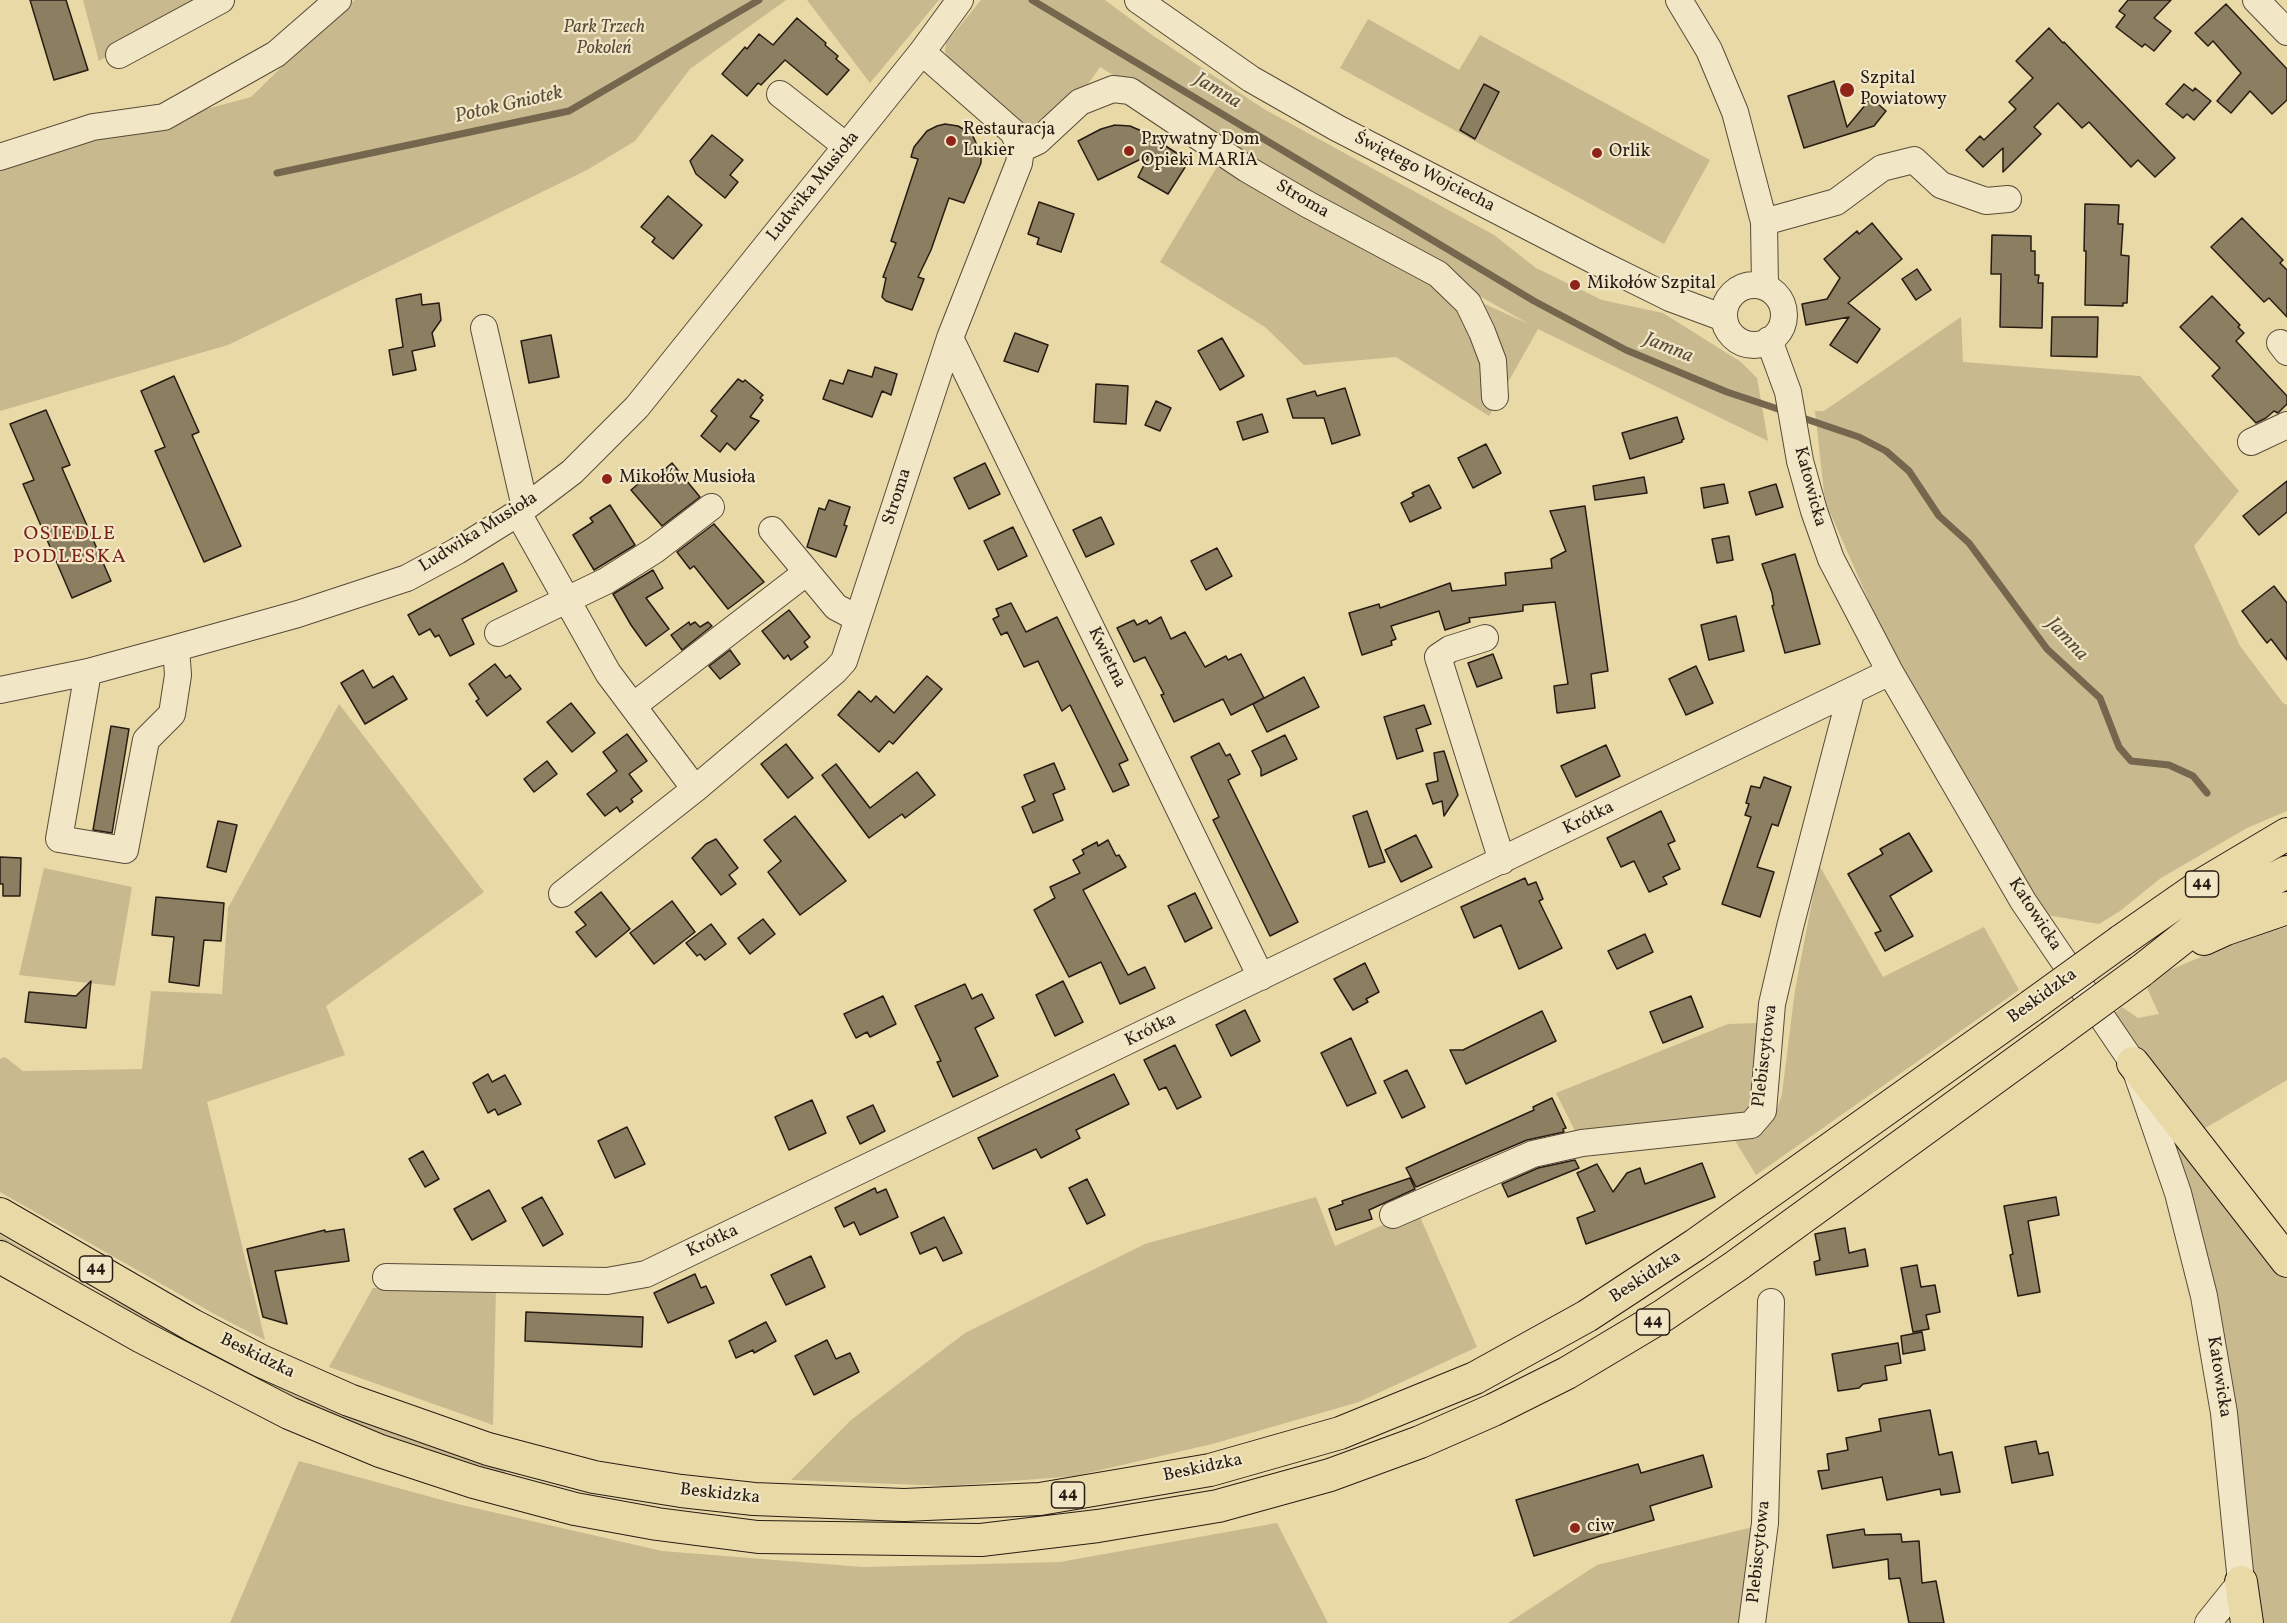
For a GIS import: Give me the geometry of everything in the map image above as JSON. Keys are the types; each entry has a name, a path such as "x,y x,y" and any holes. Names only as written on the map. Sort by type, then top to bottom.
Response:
{"main road":[{"name":"Beskidzka","path":"0,1214 192,1325 261,1361 349,1400 488,1449 594,1477 681,1491 754,1499 904,1506 1040,1499 1210,1470 1340,1433 1475,1378 1587,1316 1695,1245 2203,884 2287,834"},
{"name":"44","path":"2141,971 2194,929 2250,891 2287,872"},
{"path":"2141,971 2226,928 2287,908"},
{"name":"Beskidzka","path":"0,1257 152,1342 289,1413 380,1451 474,1482 575,1509 657,1524 758,1537 981,1540 1098,1526 1218,1506 1330,1475 1420,1442 1493,1410 1568,1373 1664,1315 1746,1259 2141,971"},
{"path":"2133,1062 2287,1262"},
{"path":"2241,1582 2247,1623"}],"street":[{"path":"119,56 221,0"},
{"path":"0,157 93,127 164,117 276,54 338,0"},
{"name":"Ludwika Musioła","path":"0,690 88,672 176,648 298,614 407,578 457,551 522,510 572,471 637,407 922,52 960,0"},
{"name":"Świętego Wojciecha","path":"1138,0 1251,79 1338,128 1670,298 1724,318"},
{"path":"1679,0 1709,50 1735,112 1764,222 1765,286"},
{"path":"2256,0 2287,32"},
{"path":"922,52 1013,132 1021,148"},
{"name":"Stroma","path":"562,894 695,789 844,661 950,338 1019,163 1021,148 1038,141 1080,102 1113,89 1130,91 1247,169 1438,274 1468,303 1482,332 1493,361 1495,397"},
{"path":"780,94 846,146"},
{"path":"1764,222 1836,202 1882,168 1914,160 1941,185 1986,201 2008,199"},
{"path":"1752,285 1765,286 1778,297 1784,311 1783,325 1779,332 1769,340 1755,344 1741,342 1730,333 1724,318 1726,303 1740,288 1752,285"},
{"path":"484,328 522,510 567,600 608,673 695,789"},
{"name":"Kwietna","path":"950,338 1261,977"},
{"name":"Katowicka","path":"1769,340 1788,392 1800,461 1831,559 1890,672 2023,901 2133,1062 2178,1193 2204,1296 2224,1413 2241,1582"},
{"path":"2251,442 2287,426"},
{"path":"498,633 606,581 655,550 711,507"},
{"path":"772,530 836,607 857,618"},
{"path":"633,706 807,572"},
{"path":"1485,638 1450,649 1438,657 1502,861"},
{"path":"88,672 59,839 125,850 146,740 172,714 178,675 176,648"},
{"name":"Krótka","path":"386,1277 607,1281 645,1274 1851,693 1890,672"},
{"name":"Plebiscytowa","path":"1393,1215 1533,1154 1582,1143 1751,1125 1763,1111 1772,1004 1851,693"},
{"name":"Plebiscytowa","path":"1752,1623 1766,1524 1771,1302"},
{"path":"2208,1623 2241,1582"}],"green space":[{"path":"83,0 202,0 99,61"},
{"name":"Park Trzech Pokoleń","path":"355,0 786,0 690,69 635,141 587,170 228,345 0,411 0,169 125,131 251,97 336,14"},
{"path":"807,0 939,0 870,83"},
{"path":"981,0 1105,0 1152,35 1264,109 1494,235 1536,268 1602,300 1663,313 1741,362 1757,378 1768,441 1538,329 1489,416 1396,357 1304,365 1265,327 1160,262 1220,162 1411,271 1529,324 1423,264 1100,67 1086,87 1034,137 950,63 945,51 946,43"},
{"name":"Orlik","path":"1368,19 1459,70 1480,35 1710,160 1664,244 1340,68"},
{"path":"1961,317 1963,362 2140,376 2239,491 2194,546 2240,646 2283,703 2287,705 2287,811 2247,828 2161,878 2120,911 2099,924 2047,915 1883,633 1825,501 1815,411 1824,411"},
{"path":"339,704 484,892 326,1006 345,1055 207,1102 265,1340 216,1315 0,1192 0,1059 5,1057 23,1071 142,1069 151,991 222,994 228,908"},
{"path":"1819,865 1883,977 1984,927 2019,990 1756,1175 1734,1139 1757,1132 1775,1115 1782,1094 1795,990"},
{"path":"44,868 132,887 115,986 19,975"},
{"path":"2287,927 2287,1080 2202,1130 2156,1074 2115,1013 2122,1007 2138,1018 2159,1014 2147,988 2170,970 2246,938"},
{"path":"1760,1023 1755,1105 1742,1118 1575,1131 1556,1093 1728,1024"},
{"path":"2181,1139 2287,1280 2287,1623 2256,1623 2175,1142"},
{"path":"1316,1197 1335,1246 1417,1210 1477,1347 1359,1402 1212,1444 1075,1476 948,1486 791,1480 851,1420 965,1333 1145,1244"},
{"path":"0,1235 96,1291 170,1329 509,1468 503,1475 418,1450 250,1381 0,1242"},
{"path":"496,1287 493,1425 329,1367 373,1288"},
{"path":"299,1461 453,1503 662,1551 863,1567 1060,1562 1277,1523 1328,1623 230,1623"},
{"path":"1753,1527 1739,1623 1508,1623 1597,1565"}],"building":[{"path":"30,0 66,0 88,70 54,80"},
{"path":"2128,0 2171,0 2154,18 2171,31 2154,51 2145,44 2142,47 2116,27 2125,15 2119,11"},
{"path":"2226,4 2287,69 2287,100 2272,114 2250,91 2231,113 2217,101 2241,73 2213,41 2208,46 2195,33"},
{"path":"797,18 826,43 825,45 838,56 836,59 849,70 827,95 785,60 761,85 758,83 747,96 722,74 759,34 773,45"},
{"path":"2049,28 2175,158 2155,177 2138,160 2131,167 2089,122 2082,128 2058,103 2034,127 2041,134 2003,172 2003,148 1983,167 1966,150 1980,136 1984,140 2016,109 2009,102 2033,78 2016,61"},
{"path":"1834,81 1847,127 1871,98 1886,111 1874,126 1804,148 1788,96"},
{"path":"1484,84 1499,92 1475,139 1460,130"},
{"path":"2184,84 2193,91 2195,88 2211,101 2194,120 2187,114 2183,118 2166,104"},
{"path":"945,124 958,126 972,134 981,154 981,163 964,203 949,198 931,250 918,277 924,279 912,310 886,301 882,297 886,278 883,277 896,243 891,241 918,159 911,157 914,147 927,131"},
{"name":"Prywatny Dom Opieki MARIA","path":"1115,125 1130,126 1144,132 1189,161 1168,194 1138,177 1149,155 1098,180 1078,141 1101,129"},
{"path":"712,135 743,160 730,175 738,182 725,198 696,174 690,161"},
{"path":"668,196 702,225 673,259 652,242 655,238 641,227"},
{"path":"1039,202 1074,214 1061,252 1037,244 1039,238 1028,234"},
{"path":"2085,204 2119,205 2118,224 2123,224 2121,255 2129,256 2127,303 2123,303 2123,306 2085,305"},
{"path":"2242,218 2283,260 2280,263 2287,270 2287,317 2269,298 2264,302 2211,247"},
{"path":"1872,223 1902,259 1848,303 1880,329 1857,363 1830,345 1849,317 1806,325 1802,304 1827,299 1840,278 1824,259 1857,231 1859,234"},
{"path":"1992,235 2031,236 2031,251 2035,251 2035,275 2039,275 2038,283 2043,283 2042,328 2000,327 2001,274 1991,274"},
{"path":"1917,269 1931,290 1916,300 1902,279"},
{"path":"421,294 422,305 439,303 441,320 432,333 435,346 412,351 416,370 393,375 389,350 403,347 396,299"},
{"path":"2212,296 2240,325 2238,327 2244,333 2236,341 2287,396 2287,404 2278,413 2274,411 2256,423 2212,376 2220,368 2180,327"},
{"path":"2052,317 2098,317 2097,357 2051,356"},
{"path":"1015,333 1048,345 1038,372 1004,361"},
{"path":"551,335 559,377 529,383 521,341"},
{"path":"1222,338 1244,376 1220,390 1198,351"},
{"path":"875,367 897,374 891,395 882,391 872,417 823,399 830,380 843,384 848,370 872,377"},
{"path":"174,376 199,432 192,435 241,546 204,562 155,451 165,447 141,391"},
{"path":"738,379 743,382 745,380 763,395 760,398 763,400 750,417 759,421 735,450 727,443 720,452 701,436 717,416 711,411"},
{"path":"1096,384 1128,386 1126,424 1094,422"},
{"path":"1345,388 1360,435 1332,444 1324,418 1293,418 1287,399 1315,391 1317,396"},
{"path":"1156,401 1171,408 1160,431 1145,425"},
{"path":"46,410 70,465 62,468 111,581 72,598 23,484 34,480 10,424"},
{"path":"1262,414 1268,432 1243,440 1237,422"},
{"path":"1677,417 1684,439 1682,442 1630,459 1622,433"},
{"path":"1486,444 1501,473 1473,488 1458,458"},
{"path":"672,463 700,497 662,526 631,490 650,474 653,479"},
{"path":"985,463 1000,494 969,509 954,478"},
{"path":"1644,477 1647,493 1595,500 1593,486"},
{"path":"2287,481 2287,512 2259,535 2243,516"},
{"path":"1724,484 1728,503 1704,508 1701,488"},
{"path":"1776,484 1783,507 1756,515 1749,492"},
{"path":"1429,485 1441,508 1410,522 1401,503 1414,496 1412,493"},
{"path":"829,500 850,507 844,525 847,526 836,557 807,547 819,508 825,510"},
{"path":"610,505 635,545 594,570 573,535 593,522 590,518"},
{"path":"1585,506 1608,671 1591,674 1595,708 1557,713 1554,686 1568,684 1555,602 1523,605 1523,611 1469,618 1470,622 1445,630 1439,611 1391,626 1396,639 1391,641 1392,645 1362,655 1349,613 1379,604 1380,608 1450,583 1452,591 1506,585 1505,573 1552,568 1551,559 1566,551 1550,511"},
{"path":"1101,517 1114,544 1086,557 1073,530"},
{"path":"714,524 764,582 728,609 694,566 690,569 677,552"},
{"path":"1013,527 1027,556 998,570 984,541"},
{"path":"1729,536 1733,560 1717,563 1712,539"},
{"path":"1217,548 1232,576 1206,590 1191,561"},
{"path":"1795,554 1820,644 1785,653 1772,606 1774,605 1772,593 1762,564"},
{"path":"503,563 517,591 462,619 474,644 450,656 439,635 435,637 430,629 419,635 408,615"},
{"path":"653,570 663,588 646,598 669,629 646,646 613,594"},
{"path":"2274,586 2287,603 2287,660 2271,639 2267,643 2242,611"},
{"path":"1011,603 1026,632 1057,617 1128,760 1119,764 1129,785 1113,792 1070,705 1062,711 1038,661 1024,667 1007,632 1001,635 993,619 999,616 996,609"},
{"path":"789,610 810,637 804,642 808,647 791,660 788,655 784,659 762,631"},
{"path":"1736,616 1744,651 1709,660 1701,625"},
{"path":"1161,617 1171,639 1185,632 1205,667 1226,656 1228,660 1241,654 1264,698 1231,715 1223,699 1174,722 1161,695 1164,694 1145,657 1134,662 1117,628 1134,620 1137,625 1147,620 1149,624"},
{"path":"689,622 690,625 695,622 700,627 708,622 712,626 682,650 671,635"},
{"path":"730,650 740,664 720,679 709,666"},
{"path":"1493,654 1502,678 1477,687 1468,663"},
{"path":"495,664 506,678 510,675 521,689 487,716 476,701 479,699 469,684"},
{"path":"1696,666 1713,703 1686,715 1669,679"},
{"path":"363,670 373,688 393,676 407,699 365,724 341,683"},
{"path":"927,676 942,689 893,744 889,741 879,752 838,715 859,691 871,702 876,696 894,713"},
{"path":"1304,677 1319,707 1267,732 1253,704"},
{"path":"571,703 595,733 572,752 547,722"},
{"path":"1424,705 1431,724 1416,729 1423,751 1397,759 1384,717"},
{"path":"111,726 129,729 112,833 93,830"},
{"path":"627,734 647,761 629,774 642,791 631,799 633,802 620,812 617,807 605,816 587,794 617,771 603,752"},
{"path":"1285,735 1297,759 1261,776 1261,769 1252,751"},
{"path":"1219,743 1226,756 1230,754 1240,774 1228,780 1298,922 1270,936 1213,820 1219,817 1191,757"},
{"path":"786,744 813,778 788,798 761,764"},
{"path":"1606,745 1620,776 1576,797 1561,766"},
{"path":"1444,751 1458,795 1444,816 1442,801 1433,804 1426,784 1438,781 1434,753"},
{"path":"547,761 557,774 534,792 524,779"},
{"path":"1054,763 1065,789 1053,794 1063,820 1033,833 1022,807 1035,801 1024,775"},
{"path":"836,764 870,808 917,772 935,795 905,818 902,814 869,838 822,775"},
{"path":"1764,777 1791,787 1778,826 1772,824 1757,867 1774,872 1760,917 1722,904 1751,817 1745,815 1751,786 1760,788"},
{"path":"1367,811 1385,862 1369,867 1353,816"},
{"path":"1661,811 1675,841 1668,844 1680,869 1663,877 1667,884 1649,892 1634,861 1621,867 1607,838"},
{"path":"795,816 846,881 800,915 768,872 781,861 764,840"},
{"path":"218,821 237,825 226,872 207,867"},
{"path":"1909,833 1932,871 1890,896 1913,936 1885,951 1875,933 1881,931 1848,874 1883,854 1880,849"},
{"path":"1416,835 1432,867 1401,882 1385,850"},
{"path":"716,839 738,868 729,875 736,884 721,895 692,858 706,844"},
{"path":"1108,840 1116,856 1119,855 1126,867 1083,890 1128,975 1145,967 1155,988 1120,1004 1101,962 1069,977 1034,910 1055,898 1050,887 1080,873 1073,860 1084,854 1082,850 1097,842 1098,846"},
{"path":"0,857 21,858 20,896 3,896 3,884 0,884"},
{"path":"1525,878 1528,885 1536,882 1543,899 1539,901 1562,948 1519,969 1501,925 1474,938 1461,907"},
{"path":"601,892 630,929 596,957 576,932 586,925 575,912"},
{"path":"1195,893 1212,928 1185,942 1168,906"},
{"path":"156,897 224,903 221,941 204,940 199,986 169,982 174,937 152,935"},
{"path":"672,901 695,932 654,964 630,933"},
{"path":"763,919 775,934 750,954 738,938"},
{"path":"711,924 726,944 705,960 700,954 697,956 686,943"},
{"path":"1645,934 1653,952 1617,969 1608,951"},
{"path":"1365,963 1379,992 1366,999 1368,1002 1353,1010 1334,979"},
{"path":"91,981 86,1028 25,1022 29,992 76,996"},
{"path":"1063,981 1083,1022 1055,1036 1036,995"},
{"path":"965,984 972,999 982,994 994,1018 975,1028 998,1076 953,1097 937,1062 941,1061 915,1006"},
{"path":"883,996 896,1024 870,1037 867,1032 856,1038 844,1014"},
{"path":"1691,996 1703,1027 1663,1043 1650,1012"},
{"path":"1245,1010 1260,1041 1231,1056 1216,1025"},
{"path":"1542,1011 1556,1041 1466,1084 1450,1050 1463,1050"},
{"path":"1351,1038 1376,1093 1347,1106 1321,1053"},
{"path":"1175,1045 1201,1097 1177,1109 1166,1087 1159,1090 1144,1060"},
{"path":"1407,1070 1425,1107 1402,1118 1384,1081"},
{"path":"488,1074 492,1082 505,1075 521,1104 498,1115 495,1109 488,1113 473,1083"},
{"path":"1114,1074 1129,1104 1076,1130 1080,1138 1041,1158 1036,1149 993,1169 978,1138"},
{"path":"1552,1098 1566,1128 1563,1129 1564,1132 1527,1140 1416,1187 1406,1168 1534,1110 1533,1107"},
{"path":"812,1100 826,1133 789,1150 775,1117"},
{"path":"873,1105 885,1131 860,1144 847,1117"},
{"path":"627,1127 645,1164 615,1178 598,1141"},
{"path":"423,1151 439,1179 425,1187 409,1159"},
{"path":"1575,1160 1579,1168 1508,1197 1502,1184 1538,1168"},
{"path":"1702,1163 1715,1197 1586,1244 1577,1218 1595,1211 1577,1173 1597,1164 1613,1192 1627,1173 1640,1168 1645,1184"},
{"path":"1410,1178 1415,1189 1369,1210 1372,1219 1336,1230 1329,1209 1343,1204 1342,1201"},
{"path":"1087,1179 1105,1215 1087,1224 1069,1188"},
{"path":"875,1188 877,1193 886,1189 898,1217 860,1235 854,1222 844,1227 835,1208"},
{"path":"489,1190 506,1221 472,1240 454,1209"},
{"path":"542,1197 563,1234 543,1246 522,1208"},
{"path":"2056,1197 2059,1215 2028,1221 2040,1292 2018,1296 2004,1206"},
{"path":"944,1217 962,1253 943,1261 936,1247 920,1254 911,1233"},
{"path":"1845,1228 1849,1253 1865,1249 1868,1266 1816,1275 1814,1262 1820,1260 1815,1234"},
{"path":"344,1229 349,1261 275,1271 287,1324 263,1317 247,1249 325,1230 325,1232"},
{"path":"811,1256 825,1287 786,1305 771,1275"},
{"path":"1917,1265 1921,1287 1935,1285 1940,1312 1926,1315 1929,1329 1913,1332 1901,1268"},
{"path":"695,1274 701,1288 706,1286 714,1303 668,1323 654,1293"},
{"path":"526,1312 643,1317 642,1347 525,1341"},
{"path":"766,1322 776,1341 754,1353 753,1350 736,1358 729,1341"},
{"path":"1922,1332 1925,1350 1903,1354 1901,1336"},
{"path":"827,1340 836,1359 850,1353 859,1372 814,1395 795,1356"},
{"path":"1898,1343 1901,1363 1885,1366 1887,1380 1838,1391 1832,1354"},
{"path":"1930,1410 1939,1455 1952,1452 1960,1492 1941,1495 1940,1489 1887,1500 1882,1477 1822,1489 1818,1471 1829,1470 1827,1454 1848,1450 1846,1438 1881,1431 1879,1419"},
{"path":"2036,1441 2039,1454 2048,1452 2053,1475 2012,1483 2005,1447"},
{"path":"1703,1455 1712,1487 1650,1506 1654,1520 1534,1556 1516,1500 1638,1464 1641,1473"},
{"path":"1864,1529 1865,1535 1901,1534 1902,1542 1919,1541 1922,1583 1936,1581 1944,1623 1909,1623 1900,1578 1889,1579 1888,1559 1833,1568 1827,1535"}],"waterway":[{"name":"Potok Gniotek","path":"277,173 569,111 759,0"},
{"name":"Jamna","path":"1032,0 1534,301 1626,350 1727,392 1787,412"},
{"name":"Jamna","path":"1797,416 1859,437 1886,451 1909,471 1939,516 1969,543 2047,649 2100,698 2119,747 2131,761 2169,765 2193,776 2207,793"}],"place":[{"name":"Szpital Powiatowy","path":"1847,90"},
{"name":"Restauracja Lukier","path":"951,141"},
{"name":"Prywatny Dom Opieki MARIA","path":"1129,151"},
{"name":"Orlik","path":"1597,153"},
{"name":"Mikołów Szpital","path":"1575,285"},
{"name":"Mikołów Musioła","path":"607,479"},
{"name":"ciw","path":"1575,1528"}],"district":[{"name":"OSIEDLE PODLESKA","path":"70,546"}]}
